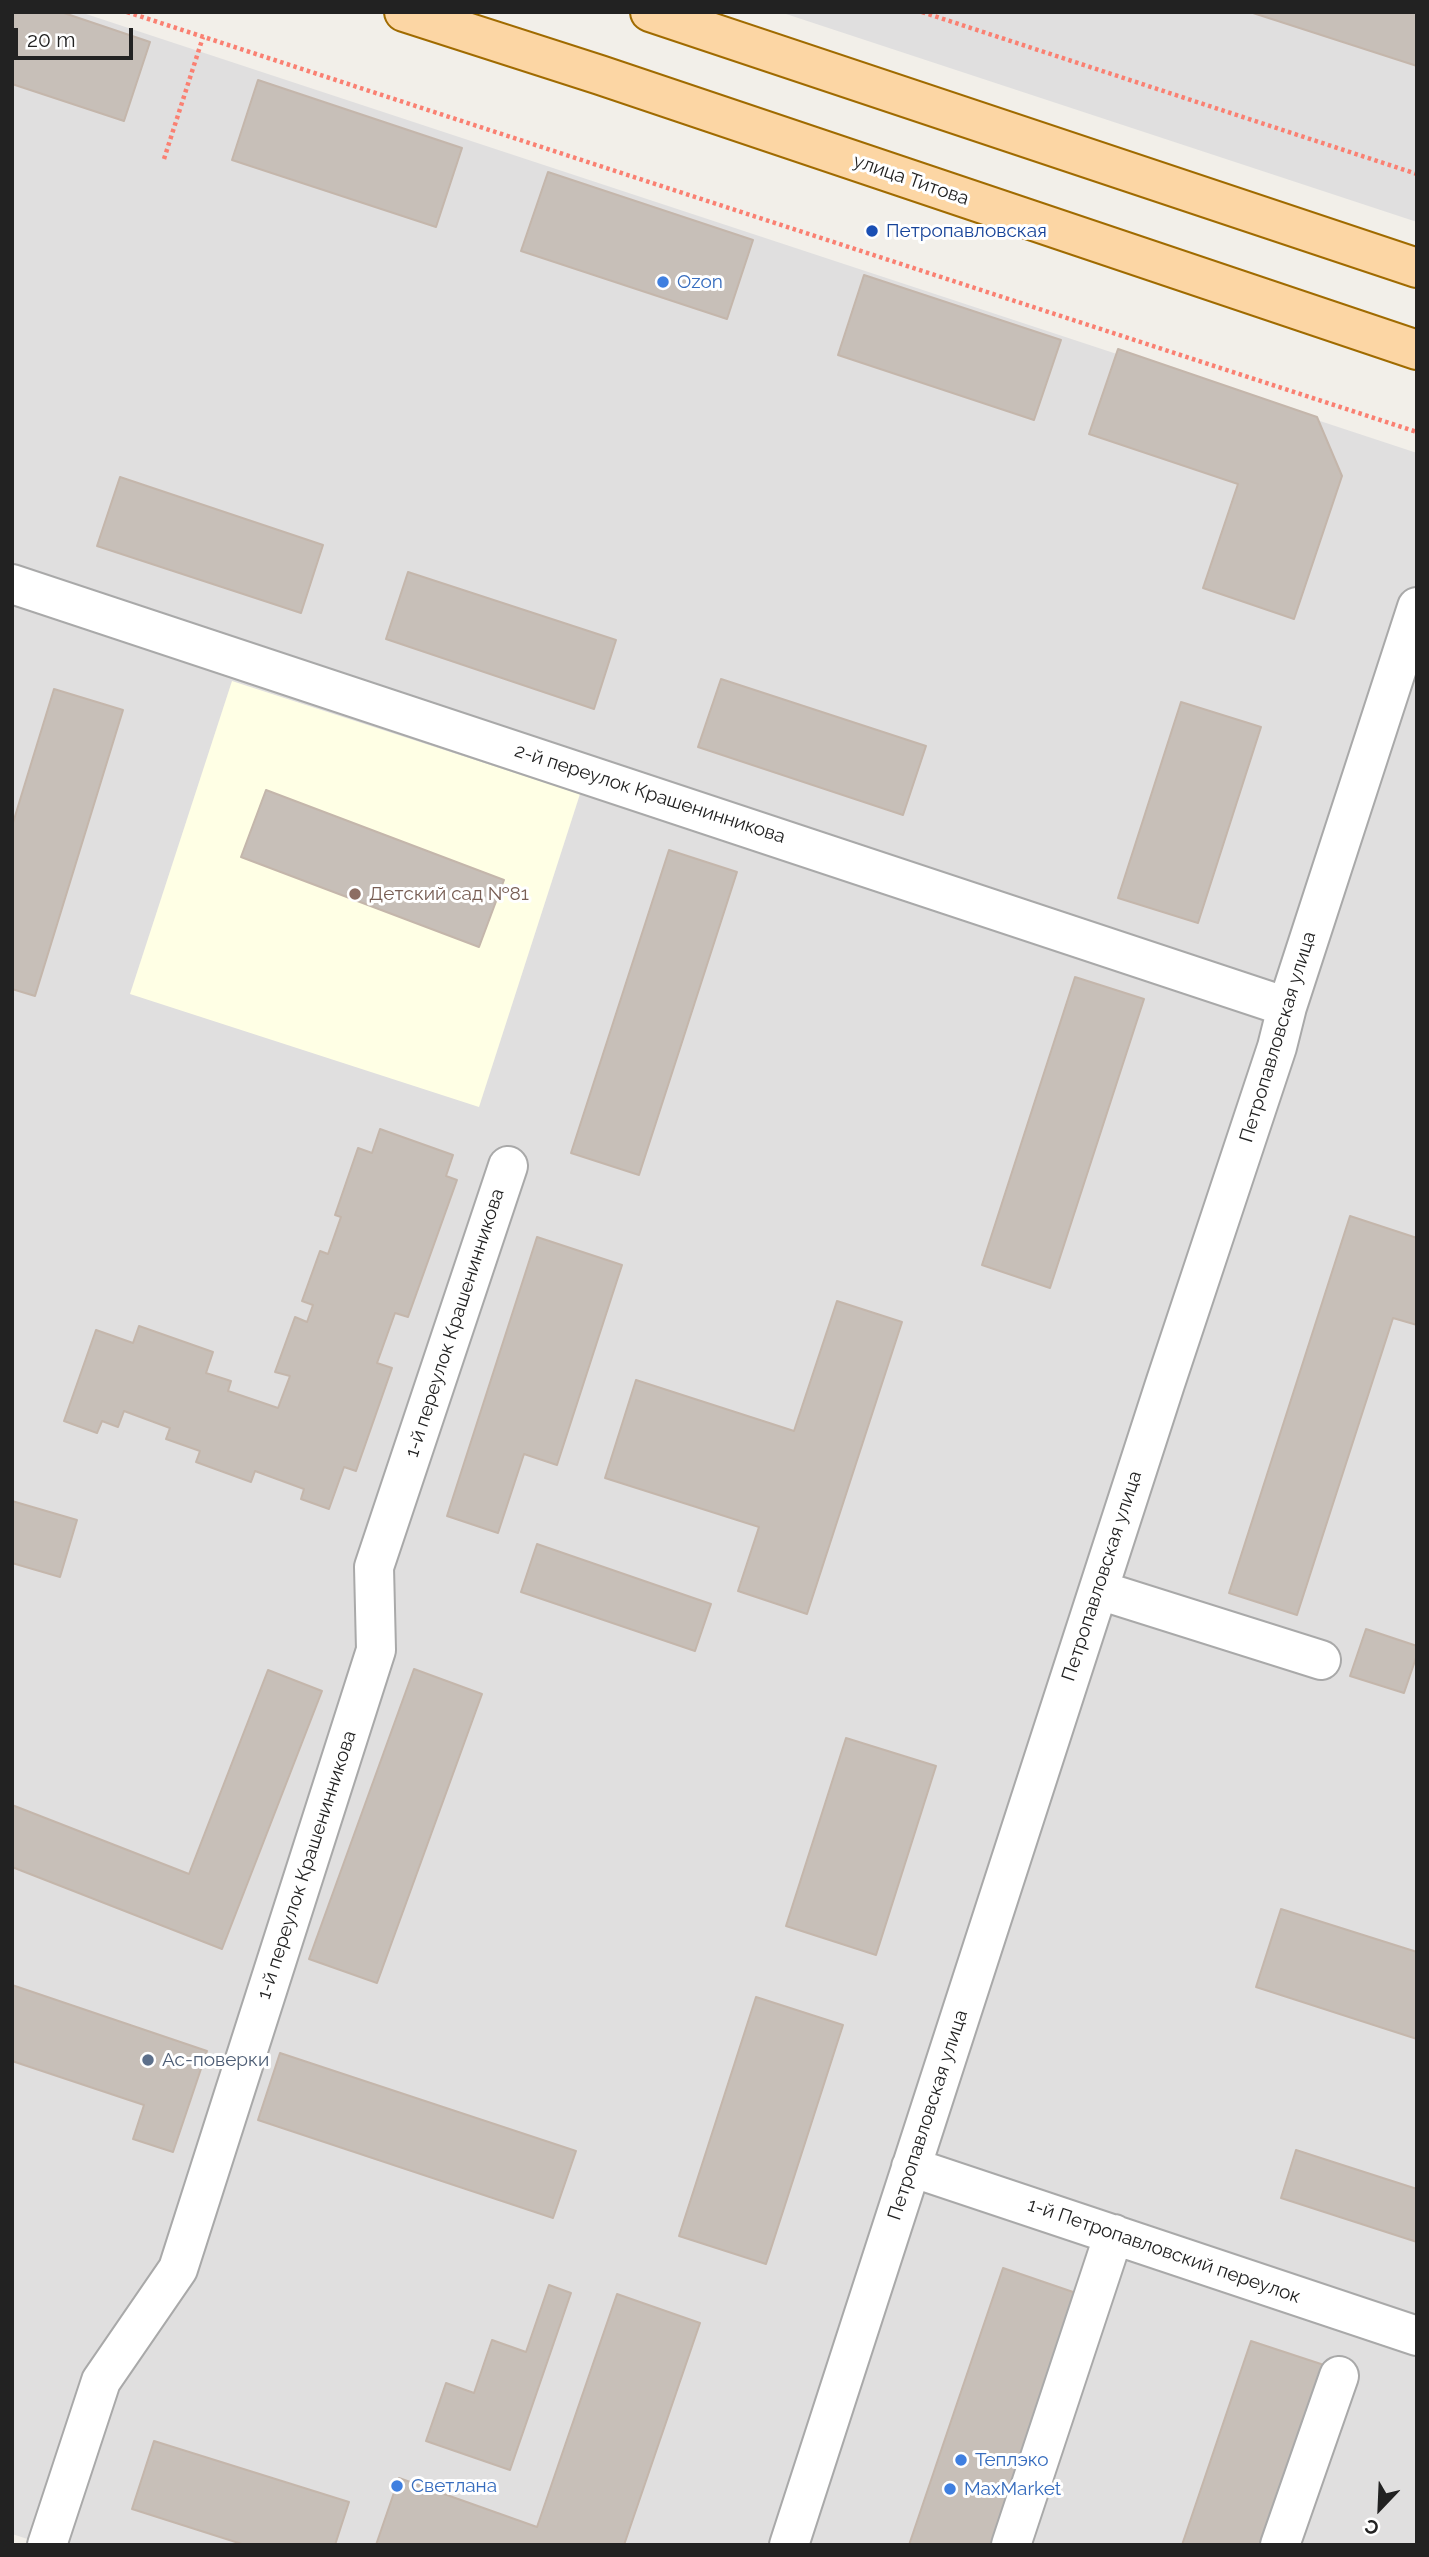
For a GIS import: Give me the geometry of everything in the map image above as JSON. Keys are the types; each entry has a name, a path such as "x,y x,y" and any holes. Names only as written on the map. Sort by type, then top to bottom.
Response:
{"main road":[{"name":"улица Титова","path":"404,12 626,84 1417,351"},
{"path":"650,12 1417,268"}],"street":[{"name":"2-й переулок Крашенинникова","path":"12,584 1287,1007"},
{"name":"Петропавловская улица","path":"789,2545 1277,1047 1287,1007 1417,607"},
{"name":"1-й переулок Крашенинникова","path":"47,2545 101,2381 178,2269 376,1650 374,1567 508,1166"},
{"path":"1098,1590 1321,1660"},
{"name":"1-й Петропавловский переулок","path":"911,2167 1417,2336"},
{"path":"1011,2545 1114,2234"},
{"path":"1280,2545 1339,2376"}],"path":[{"path":"127,12 1417,432"},
{"path":"922,12 1417,174"},
{"path":"164,159 203,37"}],"shaded area":[{"path":"12,12 80,12 1417,453 1417,2545 46,2545 12,2534"},
{"path":"780,12 1417,12 1417,222"},
{"name":"Детский сад №81","path":"232,681 580,794 479,1107 130,994"}],"building":[{"path":"12,12 61,12 150,42 124,121 12,84"},
{"path":"1250,12 1417,12 1417,66"},
{"path":"258,80 462,148 436,227 232,160"},
{"path":"548,172 753,240 727,319 521,251"},
{"path":"864,275 1061,340 1034,420 838,355"},
{"path":"1118,349 1317,417 1342,476 1294,619 1203,588 1238,484 1089,434"},
{"path":"120,477 323,545 301,613 97,546"},
{"path":"408,572 616,640 594,709 386,639"},
{"path":"721,679 926,746 903,815 698,747"},
{"path":"54,689 123,710 35,996 12,989 12,826"},
{"path":"1181,702 1261,727 1198,923 1118,898"},
{"path":"266,790 504,880 479,947 241,857"},
{"path":"669,850 737,872 639,1175 571,1153"},
{"path":"1075,977 1144,999 1050,1288 982,1265"},
{"path":"380,1129 453,1155 446,1176 457,1180 408,1317 395,1313 377,1363 392,1368 356,1471 344,1467 329,1509 301,1499 304,1489 255,1471 251,1482 196,1462 200,1451 166,1439 170,1428 124,1411 118,1427 102,1421 97,1433 64,1421 96,1330 133,1343 139,1326 213,1352 206,1373 231,1381 228,1391 278,1408 290,1376 275,1372 295,1317 307,1322 313,1305 302,1301 320,1251 328,1254 341,1217 335,1215 358,1148 372,1153"},
{"path":"1350,1216 1417,1238 1417,1325 1393,1318 1297,1615 1229,1593"},
{"path":"537,1237 622,1265 557,1465 524,1454 498,1533 447,1516"},
{"path":"837,1301 902,1322 807,1614 738,1591 759,1527 605,1478 636,1380 794,1431"},
{"path":"12,1501 77,1520 60,1577 12,1563"},
{"path":"537,1544 711,1604 695,1651 521,1592"},
{"path":"1366,1629 1417,1646 1417,1655 1404,1693 1350,1676"},
{"path":"414,1669 482,1694 377,1983 309,1959"},
{"path":"268,1670 322,1691 222,1949 12,1867 12,1805 189,1874"},
{"path":"846,1738 936,1766 876,1955 786,1926"},
{"path":"1281,1909 1417,1952 1417,2039 1256,1987"},
{"path":"12,1985 207,2051 173,2152 133,2139 144,2105 12,2061"},
{"path":"756,1997 843,2025 766,2264 679,2236"},
{"path":"280,2053 576,2151 553,2218 258,2120"},
{"path":"1296,2150 1417,2189 1417,2242 1281,2198"},
{"path":"1003,2268 1076,2293 991,2545 909,2545"},
{"path":"549,2285 571,2293 510,2470 426,2441 446,2383 474,2393 492,2340 526,2352"},
{"path":"617,2294 700,2323 624,2545 376,2545 399,2478 537,2527"},
{"path":"1251,2341 1324,2365 1263,2545 1182,2545"},
{"path":"154,2441 349,2502 335,2545 245,2545 132,2509"}],"place":[{"name":"Петропавловская","path":"872,231"},
{"name":"Ozon","path":"663,282"},
{"name":"Детский сад №81","path":"355,894"},
{"name":"Ас-поверки","path":"148,2060"},
{"name":"Теплэко","path":"961,2460"},
{"name":"Светлана","path":"397,2486"},
{"name":"MaxMarket","path":"950,2489"}]}
